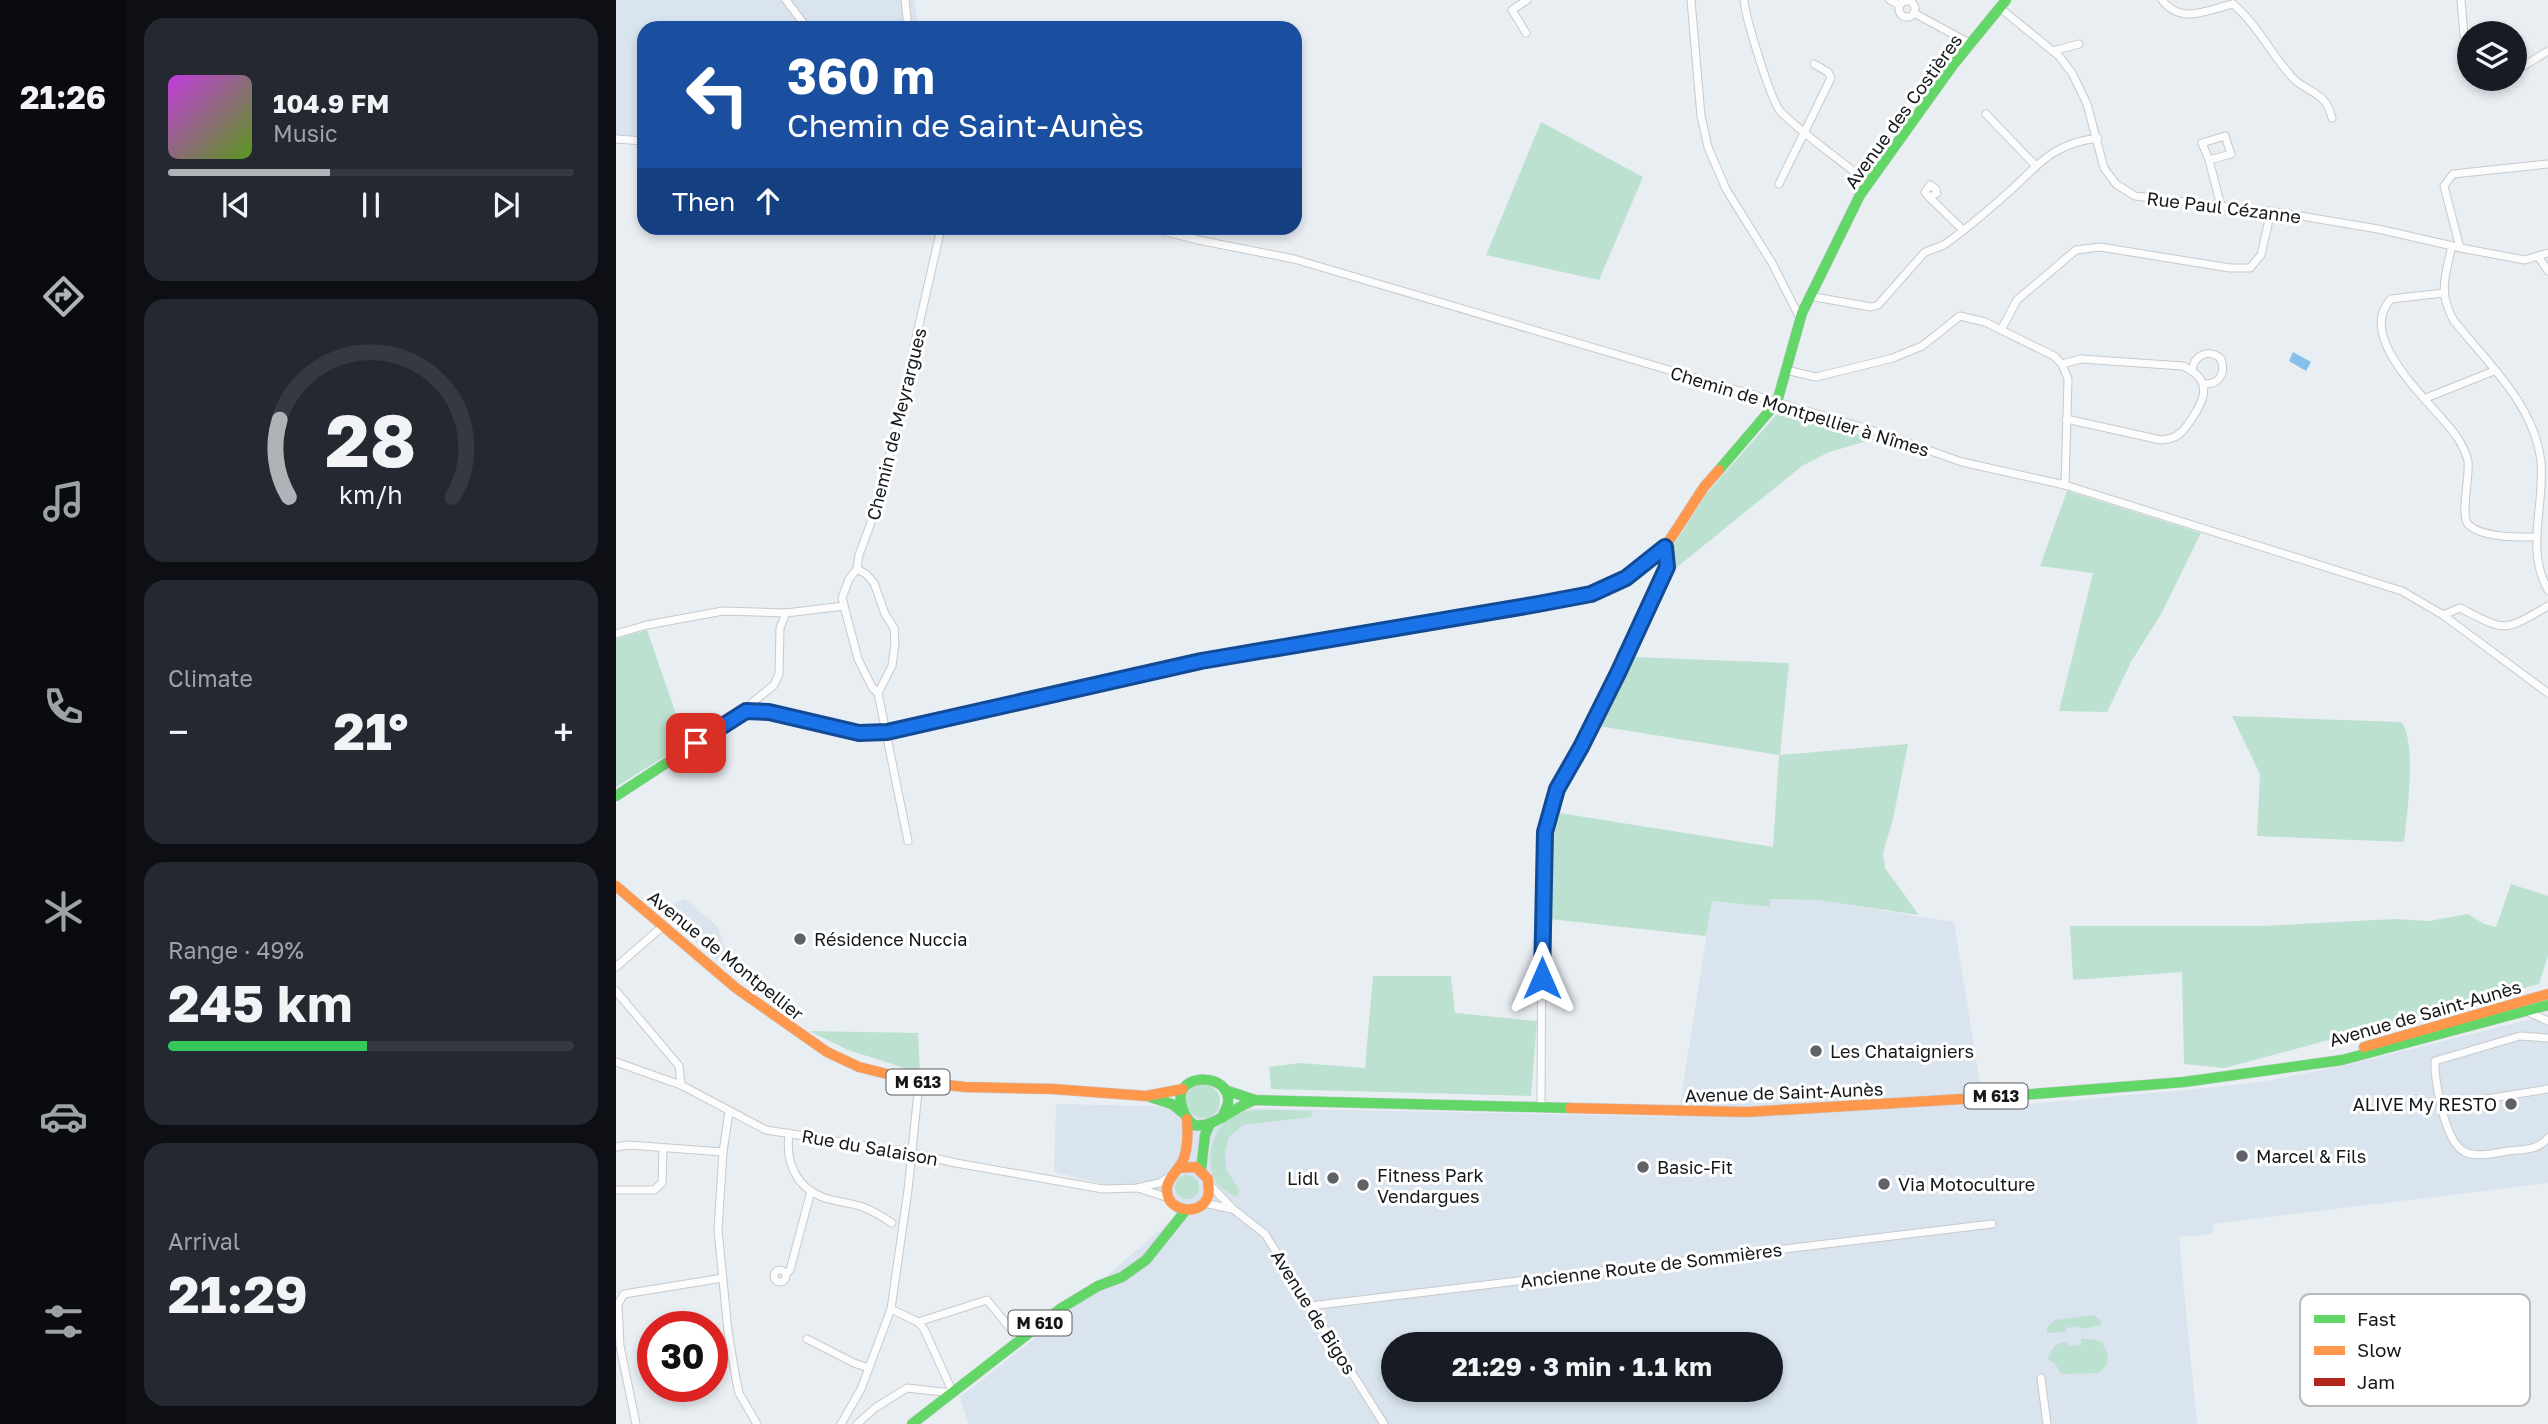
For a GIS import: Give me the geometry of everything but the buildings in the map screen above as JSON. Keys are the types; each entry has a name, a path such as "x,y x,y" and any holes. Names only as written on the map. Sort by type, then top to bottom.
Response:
{"main road":[{"name":"Avenue des Costières","path":"1777,402 1800,318 1809,296 1868,183 2003,4"},
{"path":"616,796 746,711 769,712 859,733 887,732 1201,661 1591,594 1626,578 1665,547 1704,487 1777,402"},
{"name":"Avenue de Montpellier","path":"616,886 736,988 827,1052 859,1067 919,1082 965,1087 1053,1089 1146,1096 1172,1104 1184,1115"},
{"name":"Avenue de Saint-Aunès","path":"2311,1064 2548,994"},
{"name":"Avenue de Saint-Aunès","path":"1225,1090 1255,1100 1720,1112 1839,1108 2184,1082 2342,1060 2548,1005"},
{"path":"1171,1229 1171,1201 1166,1191 1169,1177 1184,1159 1188,1131 1180,1096 1183,1089 1195,1079 1203,1077 1218,1082 1225,1090 1228,1103 1222,1118 1209,1126 1205,1135 1201,1170"},
{"name":"Avenue de Montpellier","path":"1146,1096 1183,1089"},
{"name":"Avenue de Saint-Aunès","path":"1222,1118 1236,1107 1255,1100"},
{"path":"1184,1115 1193,1124 1209,1126"},
{"path":"1171,1201 1186,1210 1205,1203 1209,1194 1210,1185 1201,1170 1191,1166 1179,1168"},
{"name":"M 610","path":"912,1424 1060,1310 1146,1260 1186,1210"}],"street":[{"path":"786,0 802,21"},
{"path":"905,0 907,21"},
{"path":"1527,0 1512,10 1527,33"},
{"path":"1691,0 1700,116 1708,147 1726,189 1772,263 1800,318"},
{"path":"1744,0 1754,43 1776,107 1868,183"},
{"path":"1890,0 1900,5"},
{"path":"2162,0 2171,12 2183,15 2234,2 2292,77 2324,99 2332,118"},
{"path":"2461,0 2463,21"},
{"path":"1900,5 1910,1 1914,5 1914,13"},
{"name":"Rue Paul Cézanne","path":"2003,4 2053,51 2072,73 2087,104 2104,168 2116,184 2135,195 2271,211 2378,229 2525,260 2548,253"},
{"path":"1900,5 1900,13 1903,16 1911,16 1914,13"},
{"path":"1914,13 1971,44"},
{"path":"2053,51 2078,44"},
{"path":"2527,64 2548,51"},
{"path":"1779,184 1830,78 1828,72 1814,64"},
{"path":"1986,114 2035,165"},
{"path":"1809,296 1871,307 1881,302 1924,253 1933,247 1945,245 2010,190 2045,156 2066,146 2098,138"},
{"path":"616,139 637,140"},
{"path":"2209,160 2221,206"},
{"path":"2548,164 2454,174 2448,179 2444,186 2456,247 2443,293 2454,321 2524,408 2536,437 2542,471 2536,537 2539,568 2548,590"},
{"path":"1930,197 1962,229"},
{"path":"2001,330 2017,300 2076,250 2087,247 2230,268 2250,268 2261,255 2271,211"},
{"name":"Chemin de Meyrargues","path":"844,606 842,598 845,586 857,569 859,555 879,502 939,235"},
{"name":"Chemin de Montpellier à Nîmes","path":"1178,235 1294,259 1868,429 1962,461 2065,485 2402,592 2442,615 2548,693"},
{"path":"2538,256 2548,271"},
{"path":"2443,293 2391,299 2386,304 2381,330 2395,362 2466,452 2469,482 2464,517 2469,524 2496,535 2536,537"},
{"path":"1786,370 1816,377 1893,358 1922,346 1960,316 1985,322 2054,356 2062,364 2068,379 2065,485"},
{"path":"2192,371 2194,362 2204,354 2216,355 2221,359 2221,377 2215,382 2203,384"},
{"path":"2062,364 2081,359 2183,366 2192,371 2203,384 2204,394 2202,403 2185,431 2170,439 2161,440 2066,419"},
{"path":"2426,398 2494,370"},
{"path":"1541,1107 1545,832 1557,789 1618,673 1667,567 1665,547"},
{"path":"857,569 866,573 874,583 885,614 894,628 892,666 878,693"},
{"path":"616,634 647,625 723,611 786,613 844,606 858,659 872,687 878,693 908,841"},
{"path":"2442,615 2460,608 2497,627 2510,627 2548,606"},
{"path":"746,711 774,685 779,674 780,628 786,613"},
{"path":"616,968 663,926"},
{"path":"616,991 679,1066 681,1085"},
{"path":"2526,1011 2548,1021"},
{"path":"2548,1038 2520,1036 2435,1061 2434,1079 2454,1142 2465,1152 2479,1154 2538,1148 2548,1138"},
{"name":"Rue du Salaison","path":"616,1062 681,1085 766,1130 912,1153 1089,1187 1137,1188 1159,1183 1169,1177"},
{"path":"841,1424 861,1389 891,1309 919,1082"},
{"path":"2442,1106 2548,1089"},
{"path":"729,1112 726,1119 718,1230 728,1331 736,1379 739,1393 757,1424"},
{"path":"789,1133 787,1156 795,1174 811,1191 828,1199 863,1207 892,1223"},
{"path":"616,1147 723,1152"},
{"path":"616,1190 654,1190 659,1187 662,1183 663,1149"},
{"name":"Avenue de Bigos","path":"1210,1185 1233,1209 1265,1234 1384,1424"},
{"name":"Rue du Salaison","path":"1137,1188 1171,1201"},
{"path":"786,1274 790,1270 811,1191"},
{"name":"Avenue de Bigos","path":"1205,1203 1233,1209"},
{"name":"Ancienne Route de Sommières","path":"1310,1306 1992,1224"},
{"path":"636,1424 617,1320 618,1304 624,1294 723,1279"},
{"path":"918,1322 986,1300 1019,1339"},
{"path":"891,1309 918,1322 953,1393"},
{"path":"807,1339 869,1368"},
{"path":"2041,1378 2047,1424"},
{"path":"858,1424 874,1408 907,1388 953,1393"}],"shaded area":[{"path":"616,0 914,0 918,21 637,21 637,143 616,141"},
{"path":"685,899 718,927 733,974 662,913 669,905"},
{"path":"1770,899 1817,900 1954,922 1984,1108 2266,1081 2347,1065 2548,1015 2548,1183 2213,1224 2213,1234 2179,1237 2197,1424 968,1424 960,1397 1029,1343 1189,1205 1054,1172 1056,1104 1678,1117 1712,901 1769,907"}],"green space":[{"path":"1541,122 1643,177 1599,280 1486,255"},
{"path":"1777,414 1875,439 1829,452 1802,466 1671,572 1671,549 1707,493"},
{"path":"2067,491 2201,533 2161,614 2131,662 2107,712 2059,711 2093,573 2040,566"},
{"path":"647,630 686,743 616,787 616,639"},
{"path":"1633,657 1789,663 1780,755 1908,744 1893,819 1883,853 1885,868 1919,915 1817,900 1770,899 1770,907 1712,901 1706,936 1549,919 1553,812 1773,847 1779,755 1598,726"},
{"path":"2232,716 2401,722 2409,744 2410,761 2404,842 2257,836 2260,774"},
{"path":"2511,884 2548,896 2548,956 2539,984 2224,1068 2184,1064 2182,972 2073,980 2070,926 2262,926 2394,919 2429,921 2468,914 2484,924 2496,927"},
{"path":"1373,976 1451,976 1455,1013 1537,1021 1531,1096 1271,1089 1269,1067 1300,1063 1365,1068"},
{"path":"809,1031 918,1033 920,1073 848,1050"},
{"path":"1203,1084 1215,1089 1220,1101 1215,1113 1203,1118 1191,1113 1186,1101 1191,1089"},
{"path":"1257,1110 1313,1111 1311,1117 1243,1125 1229,1137 1225,1153 1226,1169 1240,1191 1236,1197 1217,1183 1210,1161 1211,1150 1218,1130 1232,1116"},
{"path":"1187,1175 1195,1179 1199,1187 1195,1195 1187,1199 1179,1195 1175,1187 1179,1179"},
{"path":"2093,1315 2099,1318 2102,1325 2080,1329 2079,1326 2066,1328 2066,1332 2047,1333 2047,1327 2055,1320"},
{"path":"2081,1339 2102,1342 2108,1354 2107,1365 2098,1373 2061,1374 2056,1365 2048,1359 2053,1349 2056,1345 2067,1342 2068,1346 2081,1345"}],"water":[{"path":"2293,352 2311,362 2306,371 2289,361"}],"traffic: fast":[{"path":"1719,470 1777,402 1802,313 1860,195 1953,65 2006,0"},
{"path":"616,796 746,711 769,712 859,733 887,732 1100,684"},
{"path":"1996,1097 2184,1082 2342,1060 2548,1005"},
{"path":"1222,1118 1223,1116 1228,1103 1227,1093 1221,1086 1204,1080 1186,1085 1181,1092 1182,1106 1185,1115 1194,1125 1209,1124 1216,1120 1224,1116 1247,1103 1255,1100"},
{"path":"1225,1090 1255,1100 1570,1108"},
{"path":"1150,1097 1172,1104 1182,1112"},
{"path":"1201,1170 1205,1135 1209,1126"},
{"path":"912,1424 1060,1309 1098,1286 1122,1277 1146,1260 1186,1210"}],"traffic: slow":[{"path":"1400,627 1591,594 1627,578 1665,547 1704,487 1719,470"},
{"path":"616,886 736,988 827,1052 859,1067 919,1082 965,1087 1053,1089 1146,1096 1183,1089"},
{"path":"2364,1047 2548,994"},
{"path":"1570,1108 1747,1112 1996,1097"},
{"path":"1179,1168 1196,1167 1208,1179 1208,1196 1199,1207 1179,1208 1169,1199 1167,1192 1168,1183 1185,1153 1187,1119"}],"traffic: jam":[{"path":"1100,684 1201,661 1400,627"}],"place":[{"name":"Résidence Nuccia","path":"800,939"},
{"name":"Les Chataigniers","path":"1816,1051"},
{"name":"ALIVE My RESTO","path":"2511,1104"},
{"name":"Marcel & Fils","path":"2242,1156"},
{"name":"Basic-Fit","path":"1643,1167"},
{"name":"Lidl","path":"1333,1178"},
{"name":"Via Motoculture","path":"1884,1184"},
{"name":"Fitness Park Vendargues","path":"1363,1185"}],"route":[{"path":"696,743 746,711 769,712 859,733 887,732 1201,661 1591,594 1626,578 1665,547 1667,567 1618,673 1557,789 1545,832 1542,978"}]}
